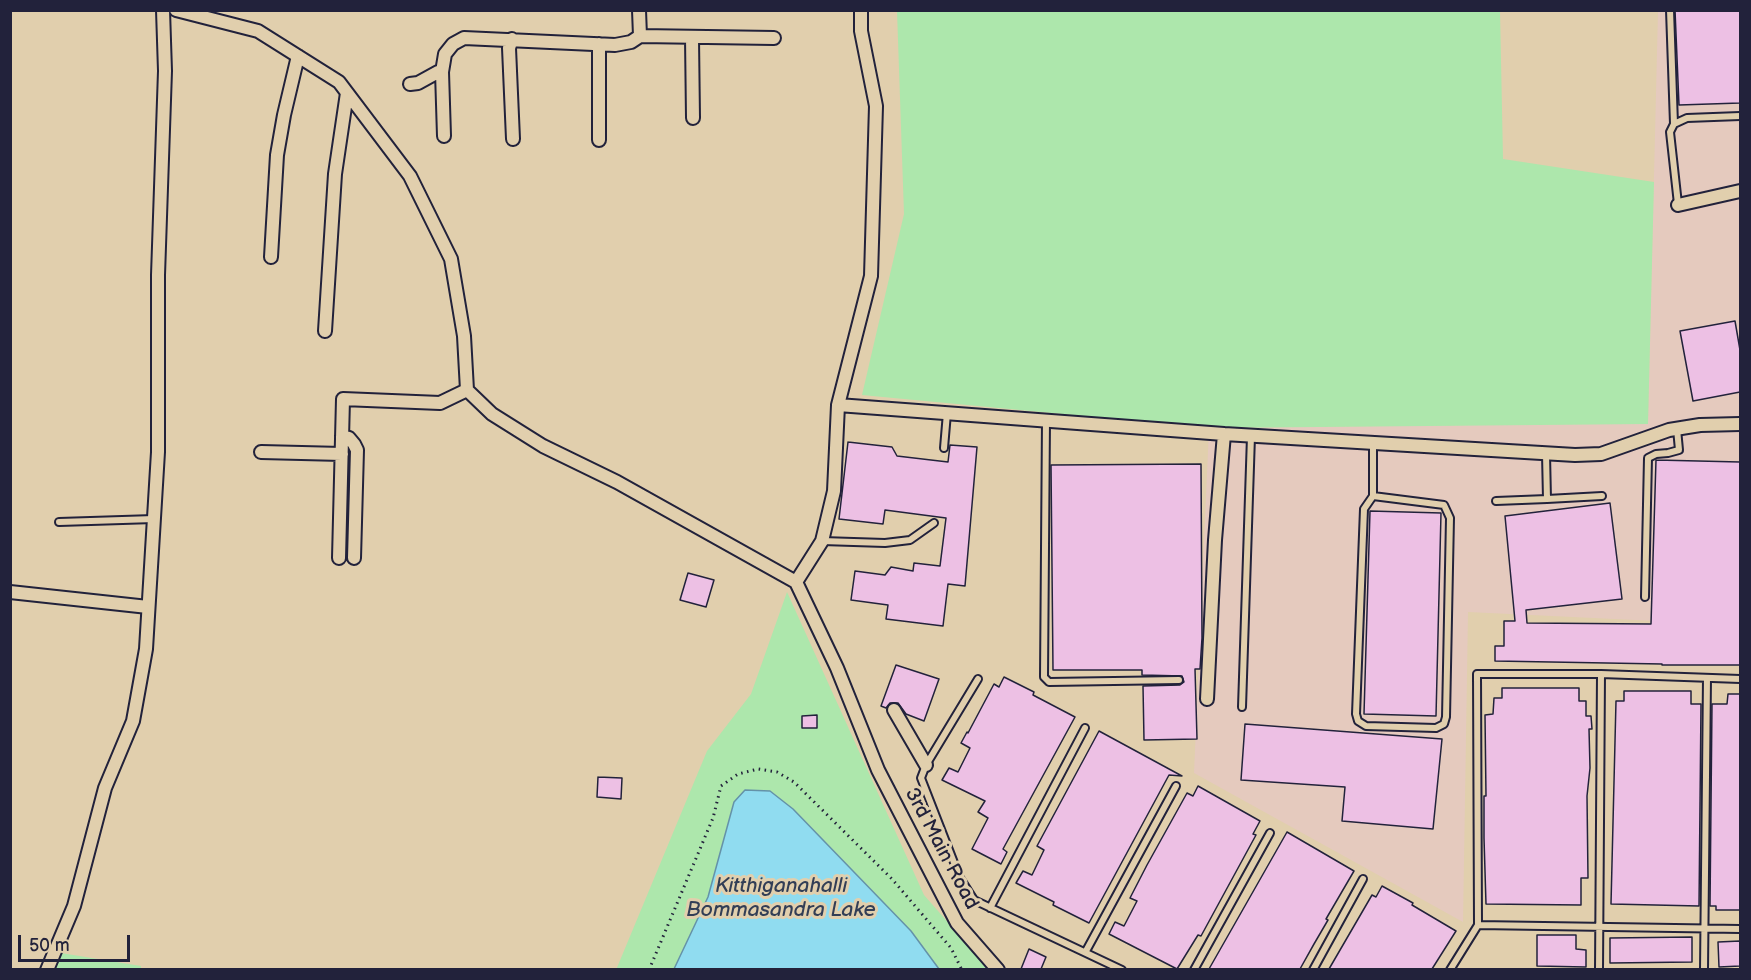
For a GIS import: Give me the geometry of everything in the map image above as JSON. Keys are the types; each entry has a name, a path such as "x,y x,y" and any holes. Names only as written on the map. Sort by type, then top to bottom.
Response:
{"street":[{"path":"47,969 74,906 105,788 133,721 146,649 158,452 158,275 165,71 163,10"},
{"path":"176,10 258,31 339,82 410,176 451,260 464,336 467,390 492,414 543,446 617,482 796,582 822,541 834,492 838,405 871,276 876,106 861,31 861,10"},
{"path":"639,10 640,36"},
{"path":"444,136 442,72 445,54 453,44 464,38 615,45 631,42 640,36 774,38"},
{"path":"692,38 693,118"},
{"path":"512,39 509,48 513,139"},
{"path":"599,44 599,140"},
{"path":"271,257 278,155 284,115 298,56"},
{"path":"410,84 418,83 442,72"},
{"path":"325,331 335,174 347,93"},
{"path":"1678,205 1740,191"},
{"path":"339,558 343,399 440,403 467,390"},
{"path":"838,405 1224,434 1546,454 1601,454 1677,429 1700,425 1740,424"},
{"path":"1207,699 1215,540 1224,434"},
{"path":"342,436 349,438 357,450 354,558"},
{"path":"261,452 342,454"},
{"name":"3rd Main Road","path":"796,582 837,668 878,770 957,923 998,969"},
{"path":"10,592 148,607"},
{"path":"894,710 926,765"}],"lane":[{"path":"1671,10 1674,123 1670,132 1678,205"},
{"path":"1674,123 1687,118 1740,116"},
{"path":"944,448 948,413"},
{"path":"1046,419 1044,677 1049,682 1179,680"},
{"path":"1645,597 1648,458 1656,454 1679,450 1677,429"},
{"path":"1242,707 1251,435"},
{"path":"1373,443 1373,496 1364,509 1356,714 1358,721 1366,726 1436,728 1443,724 1446,717 1450,518 1444,505 1373,496"},
{"path":"1546,454 1547,499"},
{"path":"1496,501 1602,496"},
{"path":"59,522 154,519"},
{"path":"822,541 885,543 910,540 934,523"},
{"path":"1449,969 1478,925 1477,674 1601,674 1740,679"},
{"path":"1599,969 1601,674"},
{"path":"1704,969 1707,678"},
{"path":"978,679 926,765 921,778 960,878 974,900 1122,969"},
{"path":"990,908 1085,728"},
{"path":"1086,951 1176,786"},
{"path":"1194,969 1270,833"},
{"path":"1314,969 1363,879"},
{"path":"1478,925 1740,929"}],"path":[{"path":"649,969 712,818 721,786 738,774 758,769 777,772 794,782 892,879 951,948 962,969"}],"shaded area":[{"path":"1658,11 1740,11 1740,625 1468,612 1463,922 1194,773 1209,428 1648,423"}],"green space":[{"path":"897,11 1500,11 1503,159 1654,182 1648,424 1209,428 862,395 904,214"},
{"path":"787,592 924,895 989,969 939,969 911,931 793,809 734,802 708,897 674,969 616,970 707,751 751,694"},
{"path":"61,953 141,966 141,970 54,970"}],"water":[{"name":"Kitthiganahalli Bommasandra Lake","path":"745,790 770,791 793,809 911,931 939,969 674,969 708,897 734,802"}],"building":[{"path":"1675,10 1740,10 1740,103 1679,105"},
{"path":"1735,321 1740,350 1740,392 1693,401 1680,331"},
{"path":"848,442 892,447 897,456 948,462 950,445 977,447 965,586 948,584 943,626 886,619 888,605 851,600 855,571 885,575 891,567 913,571 914,563 940,566 946,518 885,510 883,524 839,519"},
{"path":"1656,460 1740,462 1740,665 1495,661 1495,646 1504,646 1504,621 1515,621 1505,516 1610,503 1622,599 1526,610 1527,623 1651,624"},
{"path":"1201,464 1202,638 1200,669 1195,669 1197,739 1144,740 1143,686 1180,685 1184,682 1182,676 1142,675 1142,670 1053,670 1051,465"},
{"path":"1370,511 1441,513 1436,716 1364,714"},
{"path":"688,573 714,580 706,607 680,600"},
{"path":"896,665 939,679 924,721 906,714 898,703 890,703 886,708 881,706"},
{"path":"1004,677 1075,717 1003,849 1007,852 1001,864 972,849 988,818 978,812 985,801 942,780 949,768 958,772 970,748 961,743 994,684 999,687"},
{"path":"1502,688 1579,688 1579,701 1586,701 1586,716 1591,716 1592,729 1589,729 1590,768 1587,796 1588,878 1581,878 1581,905 1486,904 1485,715 1493,714 1494,698 1502,698"},
{"path":"1624,691 1691,691 1691,704 1701,704 1699,906 1611,904 1616,701 1624,701"},
{"path":"1728,694 1740,694 1740,910 1716,910 1716,906 1710,906 1712,704 1727,704"},
{"path":"817,715 817,728 802,728 802,716"},
{"path":"1245,724 1442,739 1433,829 1342,821 1345,787 1241,780"},
{"path":"1099,731 1182,776 1169,775 1089,923 1016,883 1023,871 1032,875 1044,850 1037,846"},
{"path":"598,777 622,778 621,799 597,797"},
{"path":"1198,786 1260,821 1253,834 1256,835 1201,936 1198,935 1177,969 1109,934 1115,922 1124,926 1137,901 1130,898 1147,865 1187,793 1193,796"},
{"path":"1287,832 1354,871 1326,919 1328,920 1300,969 1209,969"},
{"path":"1382,886 1456,931 1432,969 1329,969 1372,895 1376,897"},
{"path":"1537,935 1576,935 1576,949 1586,950 1586,967 1537,966"},
{"path":"1692,937 1692,962 1610,963 1610,938"},
{"path":"1740,941 1740,966 1719,967 1718,942"},
{"path":"1029,949 1046,957 1041,969 1021,969"}]}
